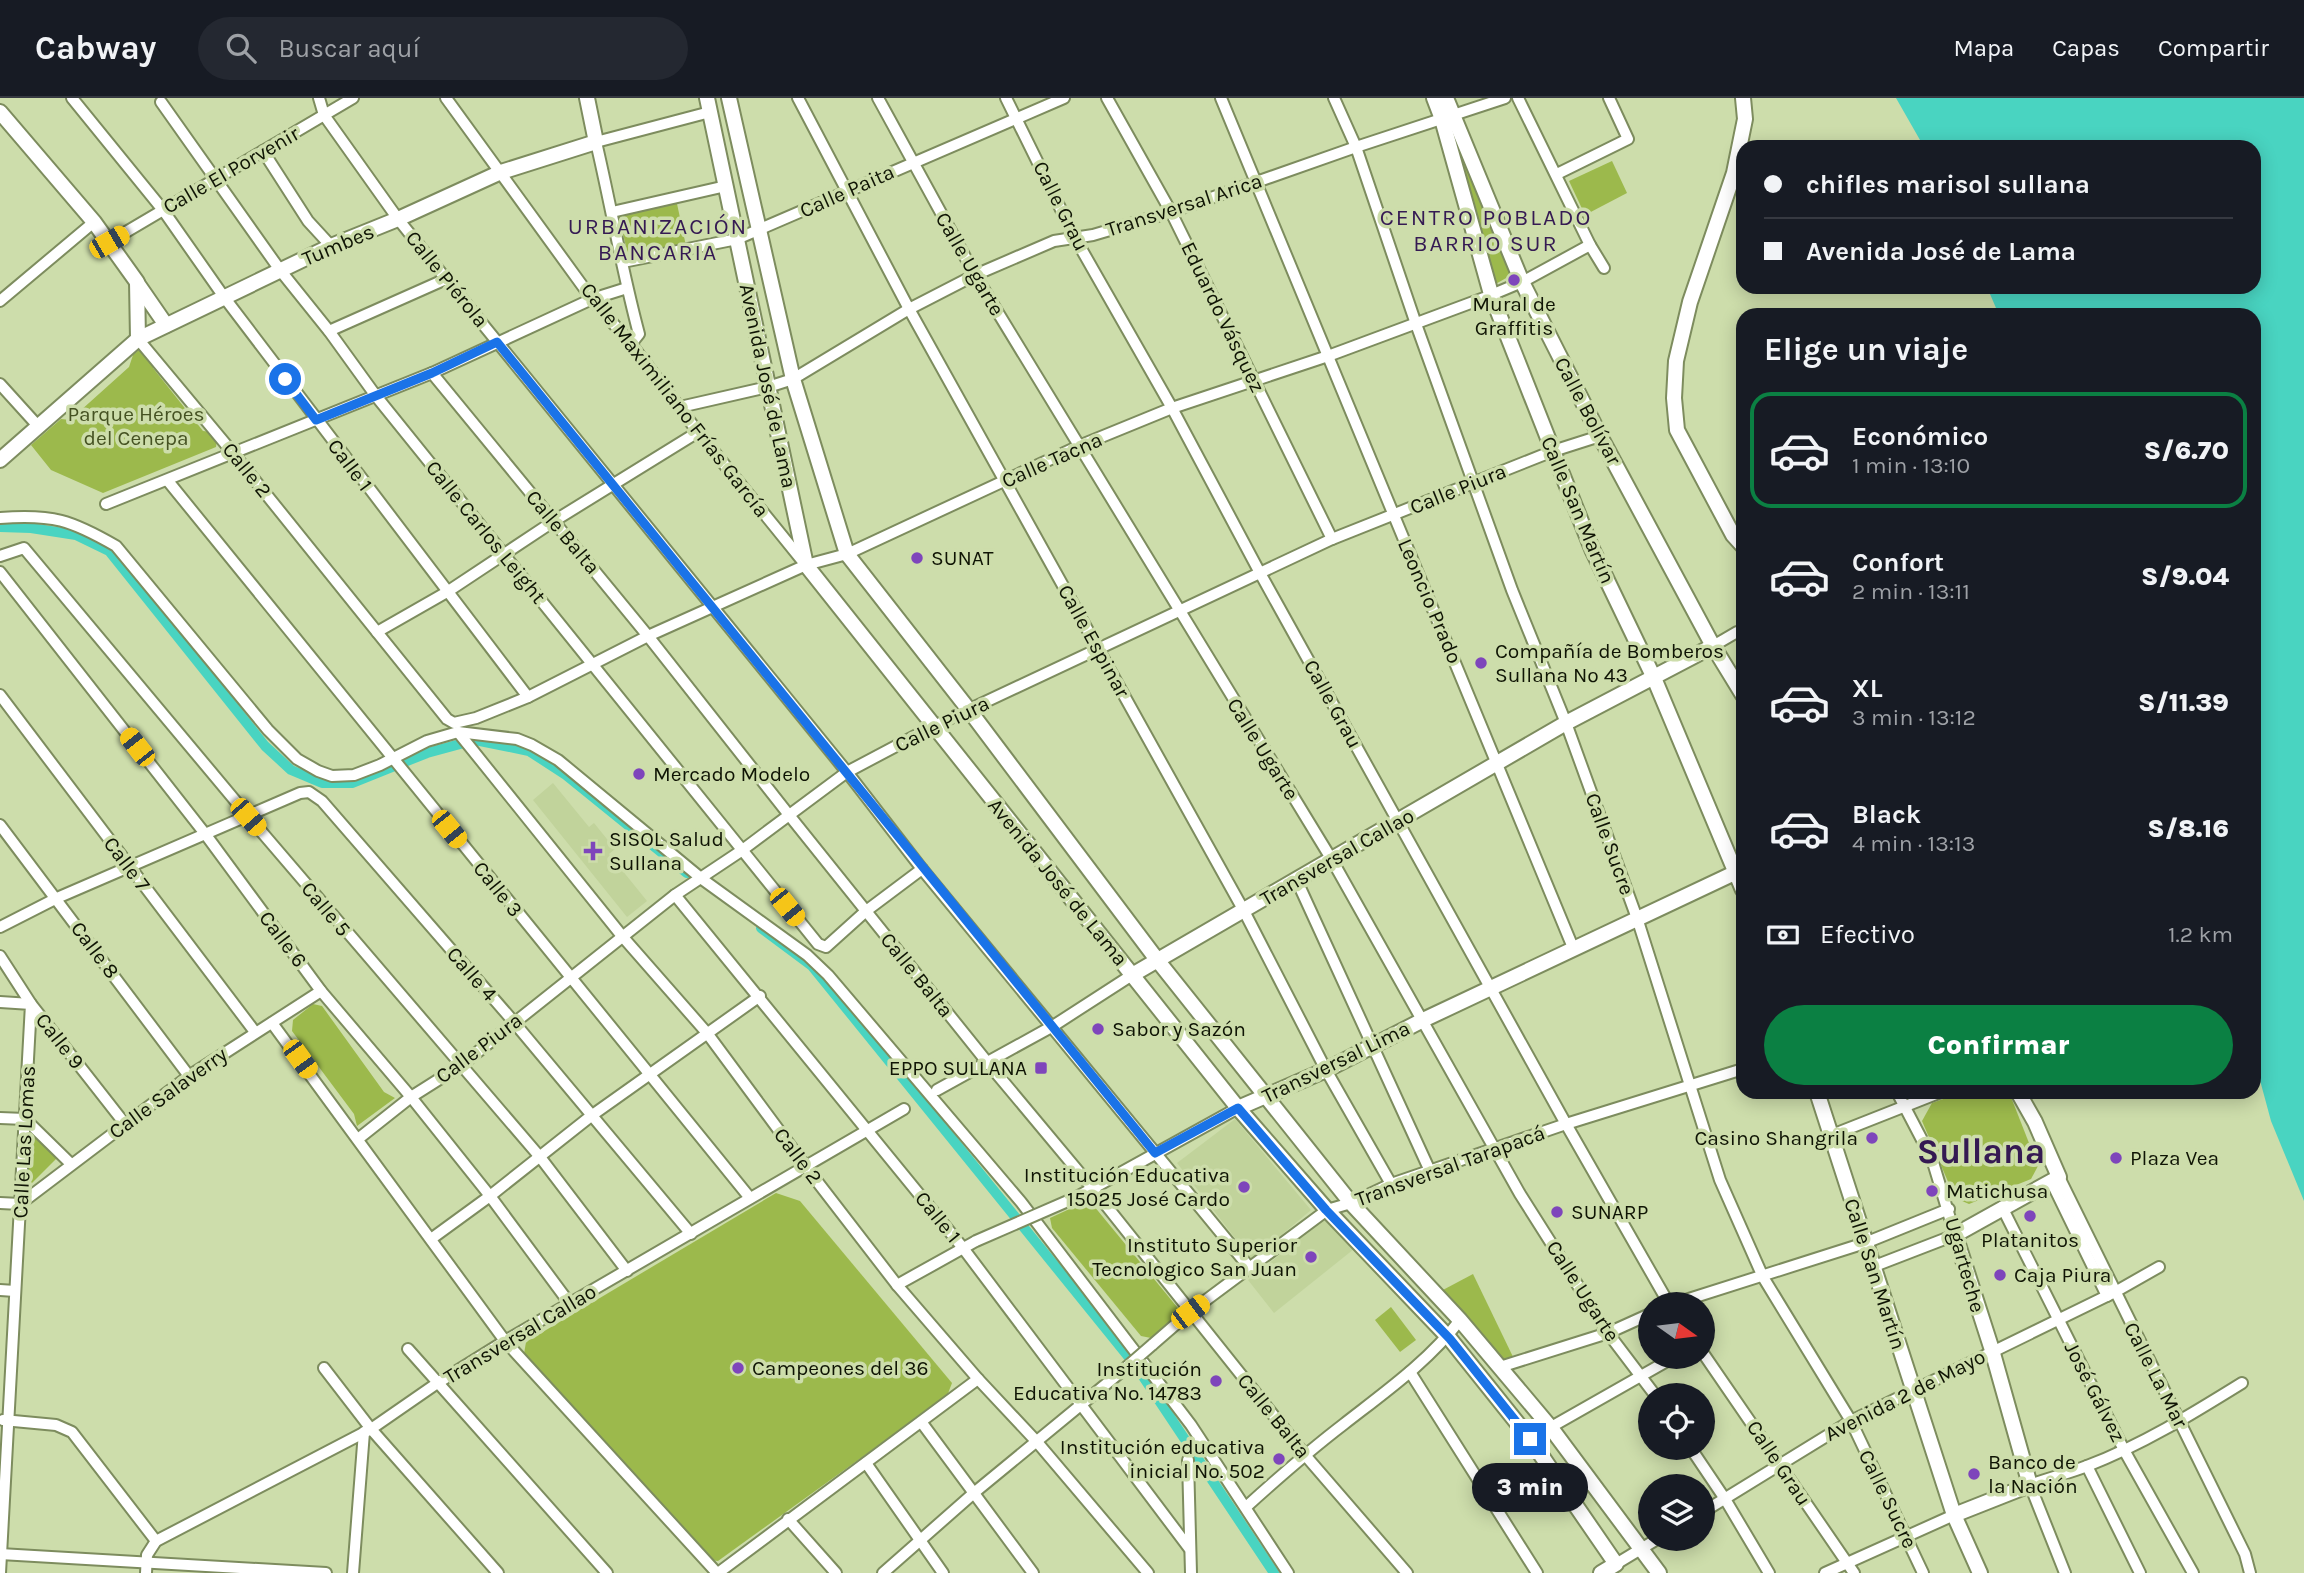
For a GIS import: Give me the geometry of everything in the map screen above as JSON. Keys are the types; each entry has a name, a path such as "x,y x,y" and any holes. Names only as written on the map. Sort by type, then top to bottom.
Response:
{"street":[{"name":"Calle 1","path":"72,98 163,210 223,297 528,697"},
{"name":"Calle Piérola","path":"318,98 324,115 398,219 847,772 922,869 1249,1267"},
{"name":"Calle El Porvenir","path":"109,242 353,98"},
{"name":"Calle Maximiliano Frías García","path":"446,98 592,299 631,344 698,432 806,565"},
{"path":"587,98 639,334 631,344"},
{"name":"Avenida José de Lama","path":"729,98 793,379 847,554 969,710 1158,961 1351,1203 1500,1367 1551,1428 1638,1545"},
{"name":"Calle Espinar","path":"798,98 909,309 1244,911 1326,1070 1391,1184"},
{"name":"Calle Ugarte","path":"878,98 975,275 1332,860 1494,1149 1608,1333 1647,1383"},
{"name":"Calle Grau","path":"1006,98 1075,238 1172,408 1260,573 1566,1124 1664,1292"},
{"name":"Calle Paita","path":"623,262 737,239 1064,98"},
{"name":"Eduardo Vásquez","path":"1107,98 1171,212 1332,539"},
{"name":"Leoncio Prado","path":"1222,98 1574,950"},
{"name":"Calle Sucre","path":"1334,98 1356,146 1473,483 1512,590 1566,723 1638,920 1720,1180 1763,1277 1851,1420 1923,1573"},
{"path":"1434,98 1448,118"},
{"path":"1446,98 1448,118"},
{"name":"Transversal Arica","path":"680,407 793,379 909,309 975,275 1054,241 1075,238 1171,212 1356,146 1505,98"},
{"path":"1518,98 1590,245 1604,268"},
{"path":"1557,174 1628,139 1609,98"},
{"path":"1741,140 1745,120 1743,98"},
{"name":"Calle Carlos Leight","path":"161,103 280,270 376,396 818,944 826,947 866,911"},
{"name":"Tumbes","path":"3,457 138,339 166,325 331,246 502,172 709,105"},
{"name":"Avenida José de Lama","path":"709,105 806,565 1238,1108 1326,1210 1447,1336 1530,1439 1616,1564"},
{"path":"0,112 94,222 166,325"},
{"name":"Calle Bolívar","path":"1448,118 1522,282 1600,436 1736,684"},
{"name":"Calle San Martín","path":"1448,118 1491,294 1592,549 1654,678 1736,862"},
{"path":"263,151 308,221 331,246"},
{"path":"1736,163 1690,302 1676,361 1674,398 1677,430 1736,538"},
{"path":"612,212 726,186"},
{"path":"0,301 94,222"},
{"name":"Calle Tacna","path":"447,719 461,723 528,697 648,636 806,565 847,554 1079,446 1172,408 1416,324 1522,282 1590,245"},
{"path":"329,331 446,279"},
{"path":"137,282 138,339"},
{"path":"106,504 432,373 592,299 627,288"},
{"name":"Calle 2","path":"138,339 447,719"},
{"name":"Calle Balta","path":"432,373 648,636 1305,1455 1407,1573"},
{"path":"0,384 38,426"},
{"path":"377,632 447,592 554,521 698,432"},
{"name":"Calle Piura","path":"358,1139 411,1097 460,1066 513,1021 675,895 702,879 847,772 934,726 1332,539 1552,451 1600,436"},
{"name":"Calle 3","path":"168,481 750,1198"},
{"path":"0,518 64,520 116,546 226,681 297,759 332,776 354,775 427,741 458,732 517,740 531,745 558,760 702,879 807,955 828,975 1021,1202 1191,1426 1288,1573"},
{"name":"Calle 5","path":"0,555 24,548 248,817 540,1157 626,1271"},
{"name":"Calle 6","path":"0,572 206,835 321,991 490,1196 570,1304"},
{"name":"Transversal Callao","path":"937,1090 1053,1026 1132,975 1566,723 1736,633"},
{"name":"Calle 7","path":"0,695 254,1032"},
{"name":"Calle 2","path":"458,732 622,936 707,1033 897,1285 978,1379 1037,1442 1148,1573"},
{"name":"Calle 4","path":"248,817 300,793 309,792 322,801 513,1021 691,1234"},
{"path":"0,927 57,898 248,817"},
{"name":"Calle 8","path":"0,825 189,1076"},
{"path":"866,911 922,869"},
{"name":"Transversal Lima","path":"897,1285 976,1241 1093,1189 1238,1108 1326,1070 1423,1020 1736,873"},
{"path":"1297,881 1430,1171"},
{"name":"Calle 1","path":"675,895 963,1248 1189,1548"},
{"name":"Calle 9","path":"0,956 31,1004 125,1124"},
{"name":"Calle Salaverry","path":"20,1204 189,1076 321,991"},
{"path":"431,1239 591,1116 760,996"},
{"path":"0,1002 31,1004"},
{"name":"Calle Las Lomas","path":"0,1573 4,1420 15,1291 31,1004"},
{"path":"272,1023 505,1341 717,1573 978,1379"},
{"name":"Transversal Tarapacá","path":"883,1573 1190,1312 1326,1210 1351,1203 1391,1184 1566,1124 1736,1071"},
{"name":"Calle San Martín","path":"1819,1099 1954,1515 1980,1573"},
{"name":"Ugarteche","path":"1901,1099 1932,1159 1949,1209 2030,1485"},
{"path":"1832,1135 1921,1099"},
{"path":"1872,1267 1955,1235 2055,1179 2035,1122 2022,1099"},
{"name":"Transversal Callao","path":"156,1541 368,1431 505,1341 904,1109"},
{"path":"0,1118 25,1119 71,1164"},
{"name":"Calle La Mar","path":"2055,1179 2111,1294 2180,1422 2245,1554 2250,1573"},
{"path":"0,1203 20,1204"},
{"name":"José Gálvez","path":"2002,1207 2124,1450 2193,1573"},
{"path":"1712,1292 1865,1243 1949,1209"},
{"name":"Avenida 2 de Mayo","path":"1715,1505 1851,1420 2111,1294 2159,1267"},
{"path":"0,1290 15,1291"},
{"path":"1500,1367 1608,1333 1638,1319"},
{"path":"1246,1507 1305,1455 1410,1372 1460,1320"},
{"path":"408,1349 436,1384 607,1573"},
{"path":"324,1368 368,1431 498,1573"},
{"path":"1530,1439 1654,1369"},
{"name":"Calle Grau","path":"1714,1369 1854,1573"},
{"path":"1410,1372 1537,1573"},
{"path":"1825,1573 1954,1515 2124,1450 2180,1422 2242,1384"},
{"path":"4,1420 56,1425 72,1433 156,1541 149,1548 146,1568"},
{"path":"922,1423 1033,1573"},
{"path":"353,1573 368,1431"},
{"path":"1188,1460 1191,1573"},
{"path":"1699,1460 1769,1573"},
{"path":"866,1463 943,1573"},
{"path":"2087,1466 2140,1573"},
{"path":"2030,1485 2065,1573"},
{"path":"788,1519 836,1573"},
{"path":"1601,1573 1638,1551"},
{"name":"Avenida José de Lama","path":"1642,1551 1659,1573"},
{"path":"1,1554 146,1568 327,1573"}],"shaded area":[{"name":"SISOL Salud Sullana","path":"553,783 589,827 594,823 615,849 609,854 647,901 627,917 533,800"},
{"name":"Institución Educativa 15025 José Cardo","path":"1235,1119 1311,1210 1252,1260 1177,1163"},
{"name":"Instituto Superior Tecnologico San Juan","path":"1326,1218 1354,1249 1274,1313 1248,1280"}],"green space":[{"path":"1457,131 1515,273 1492,286 1450,133"},
{"path":"1612,161 1627,193 1585,215 1569,181"},
{"path":"676,199 686,246 629,259 618,213"},
{"name":"Parque Héroes del Cenepa","path":"140,349 154,361 153,368 203,431 212,432 217,439 216,447 103,493 51,470 31,445 61,419 70,420 129,367 133,355"},
{"path":"313,1004 322,1006 384,1092 395,1098 357,1126 354,1114 292,1031 293,1020"},
{"path":"1943,1099 2012,1099 2038,1166 2031,1179 1969,1204 1955,1198 1922,1121 1932,1103"},
{"path":"34,1129 59,1156 30,1185 27,1177 30,1134"},
{"name":"Campeones del 36","path":"776,1193 800,1201 952,1383 947,1396 718,1561 710,1560 524,1354 526,1342"},
{"path":"1089,1200 1182,1313 1151,1338 1141,1336 1052,1228 1050,1218"},
{"path":"1473,1274 1515,1361 1500,1367 1441,1291"},
{"path":"1391,1307 1416,1340 1400,1352 1375,1320"}],"water":[{"path":"1896,98 2304,98 2304,1201 2271,1121 2261,1084 2261,308 1996,308 1990,294 2261,294 2261,140 1920,140"}],"waterway":[{"path":"0,527 31,528 76,535 109,551 265,746 291,770 322,783 352,783 427,753 475,740 529,751 566,775 687,873"},
{"path":"761,928 812,966 1136,1366 1274,1573"}],"place":[{"name":"Mural de Graffitis","path":"1514,280"},
{"name":"SUNAT","path":"917,558"},
{"name":"Compañía de Bomberos Sullana Nº 43","path":"1481,663"},
{"name":"Mercado Modelo","path":"639,774"},
{"name":"SISOL Salud Sullana","path":"593,851"},
{"name":"Sabor y Sazón","path":"1098,1029"},
{"name":"EPPO SULLANA","path":"1041,1068"},
{"name":"Casino Shangrila","path":"1872,1138"},
{"name":"Plaza Vea","path":"2116,1158"},
{"name":"Institución Educativa 15025 José Cardo","path":"1244,1187"},
{"name":"Matichusa","path":"1932,1191"},
{"name":"SUNARP","path":"1557,1212"},
{"name":"Platanitos","path":"2030,1216"},
{"name":"Instituto Superior Tecnologico San Juan","path":"1311,1257"},
{"name":"Caja Piura","path":"2000,1275"},
{"name":"Campeones del 36","path":"738,1368"},
{"name":"Institución Educativa No. 14783","path":"1216,1381"},
{"name":"Institución educativa inicial No. 502","path":"1279,1459"},
{"name":"Banco de la Nación","path":"1974,1474"}],"district":[{"name":"CENTRO POBLADO BARRIO SUR","path":"1486,230"},
{"name":"URBANIZACIÓN BANCARIA","path":"658,239"},
{"name":"Sullana","path":"1981,1151"}],"route":[{"path":"285,379 316,420 432,373 497,342 1155,1153 1238,1108 1326,1210 1450,1339 1530,1439"}]}
